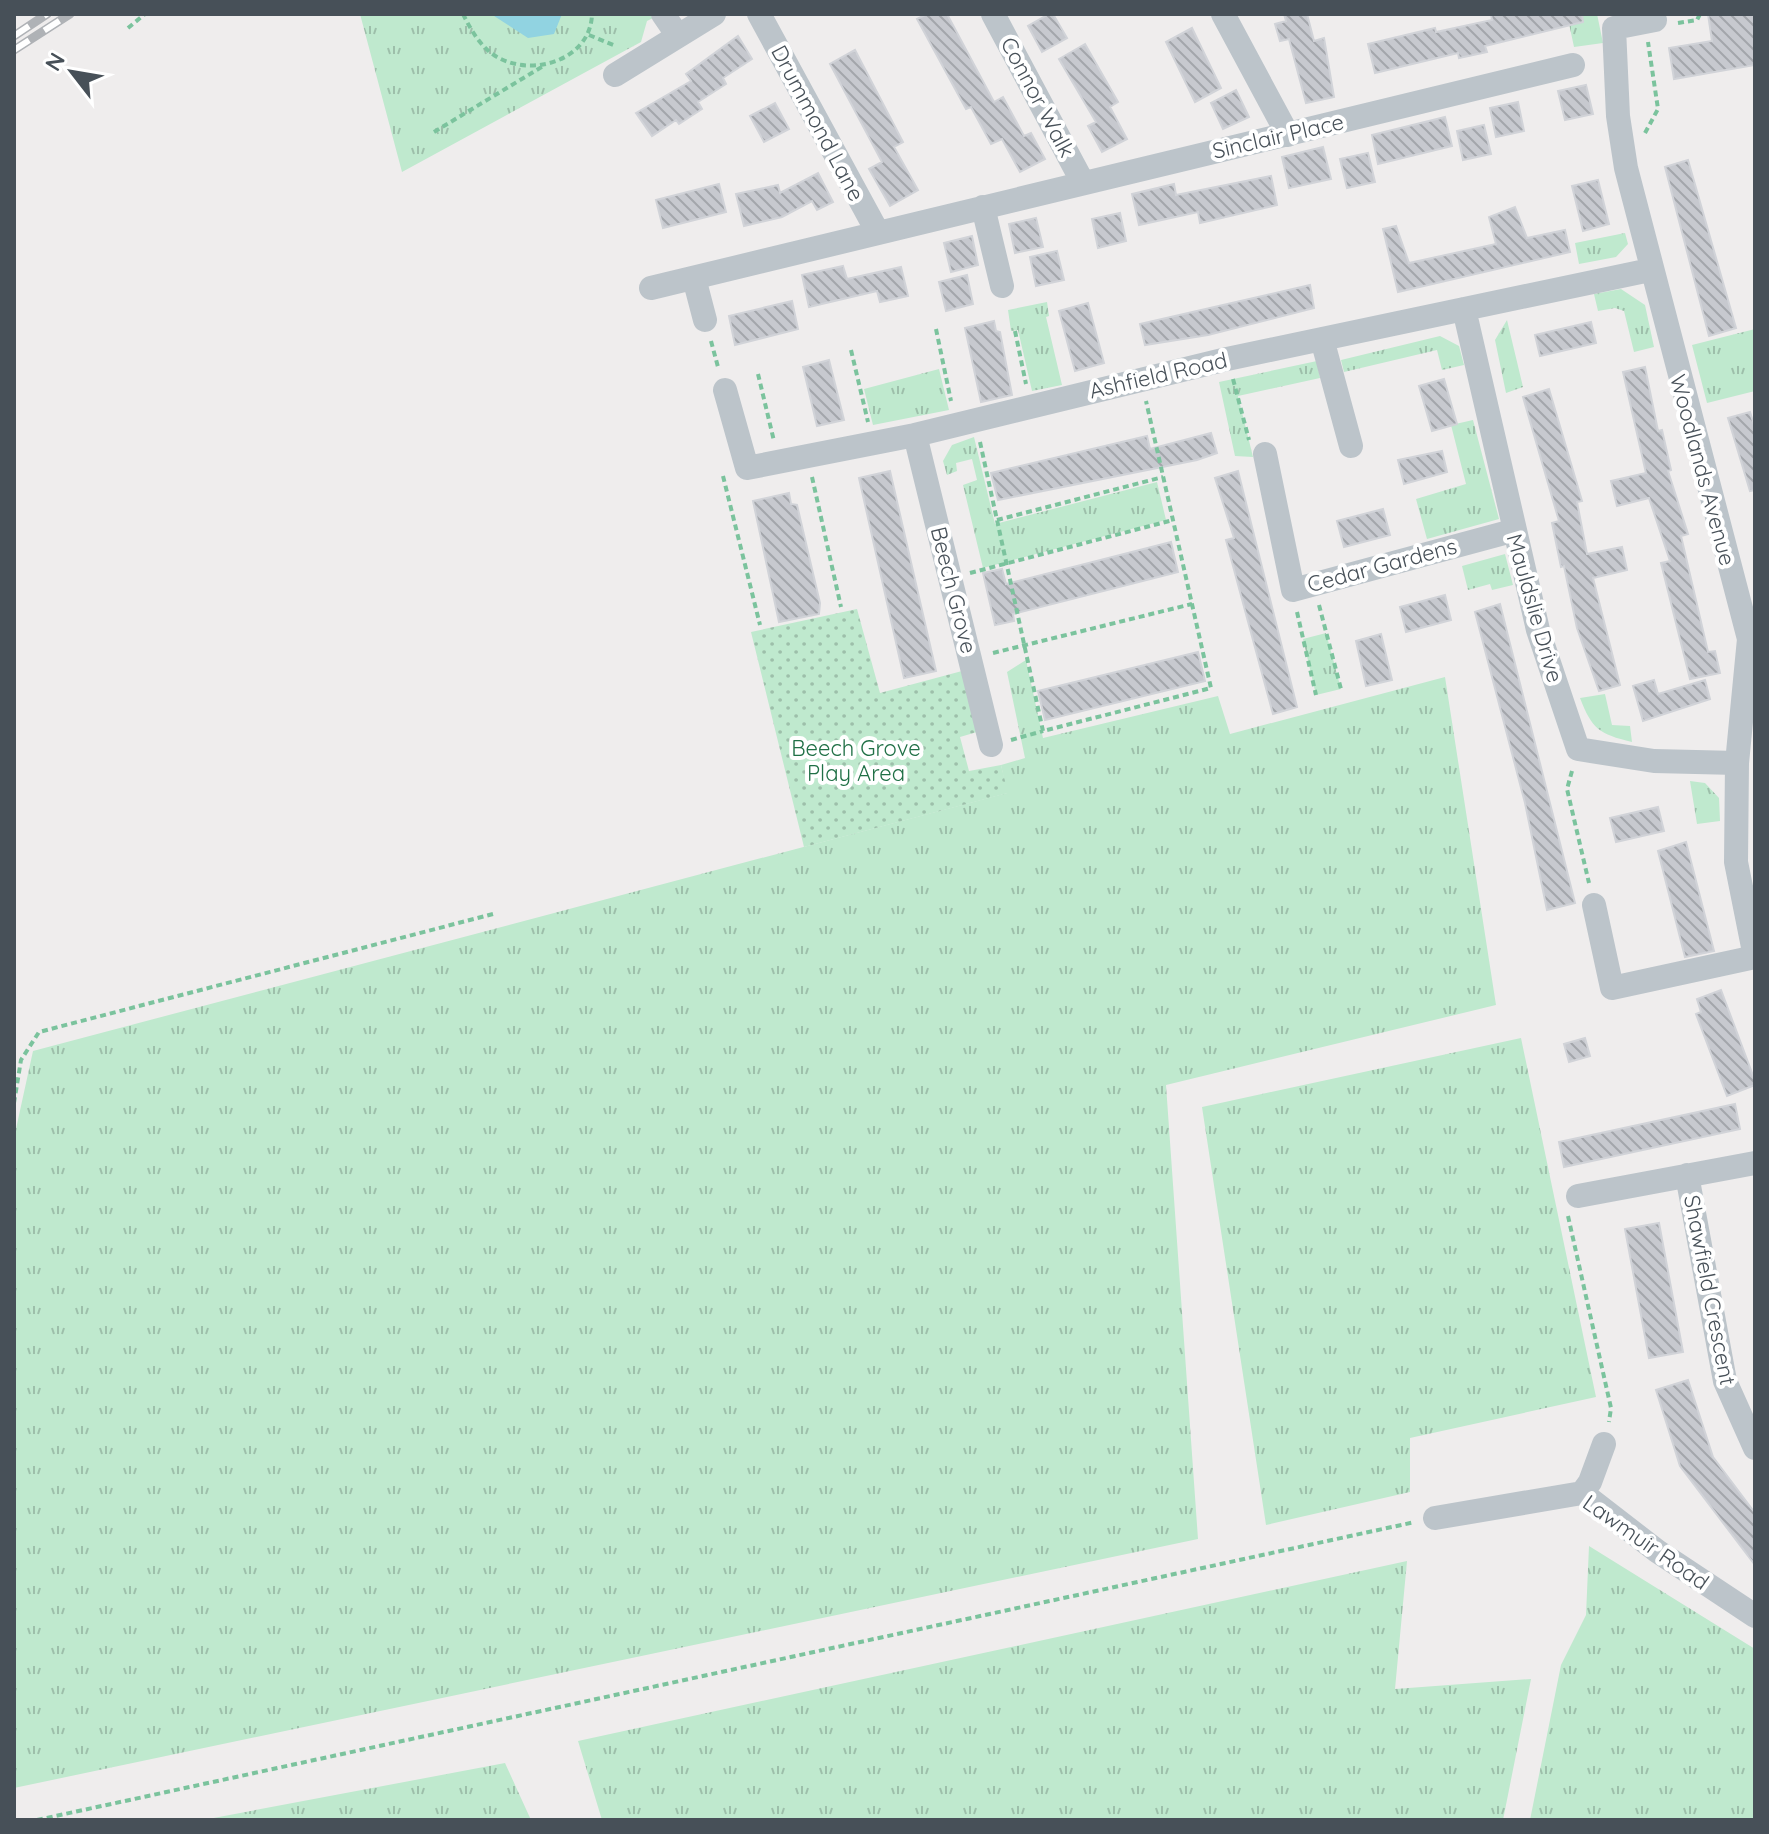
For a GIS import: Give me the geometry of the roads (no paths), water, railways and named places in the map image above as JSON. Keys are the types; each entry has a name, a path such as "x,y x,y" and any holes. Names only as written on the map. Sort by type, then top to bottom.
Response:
{"street":[{"path":"663,14 678,36"},
{"path":"615,75 714,14"},
{"name":"Drummond Lane","path":"759,14 877,231"},
{"name":"Connor Walk","path":"993,14 1082,181"},
{"path":"1223,14 1288,135"},
{"path":"1613,21 1657,24"},
{"name":"Woodlands Avenue","path":"1613,21 1618,116 1626,168 1650,270 1744,586 1749,639 1737,763 1736,862 1755,957"},
{"name":"Sinclair Place","path":"651,288 1082,181 1288,135 1573,65"},
{"path":"983,207 1002,286"},
{"name":"Ashfield Road","path":"725,390 747,468 778,459 915,435 1227,359 1650,270"},
{"path":"694,278 705,320"},
{"name":"Mauldslie Drive","path":"1464,309 1512,531 1538,630 1578,749 1654,761 1737,763"},
{"path":"1322,339 1351,446"},
{"name":"Beech Grove","path":"915,435 991,745"},
{"name":"Cedar Gardens","path":"1265,454 1303,586 1512,531"},
{"path":"1594,905 1612,988 1755,957"},
{"path":"1578,1196 1755,1163"},
{"name":"Shawfield Crescent","path":"1687,1175 1725,1381 1755,1448"},
{"path":"1582,1493 1590,1482 1604,1444"},
{"name":"Lawmuir Road","path":"1435,1518 1582,1493 1657,1551 1755,1616"}],"water":[{"path":"491,14 562,14 554,34 528,38"}],"railway":[{"path":"14,36 47,14"},
{"path":"14,50 70,14"}],"park label":[{"name":"Beech Grove Play Area","path":"856,760"}]}
